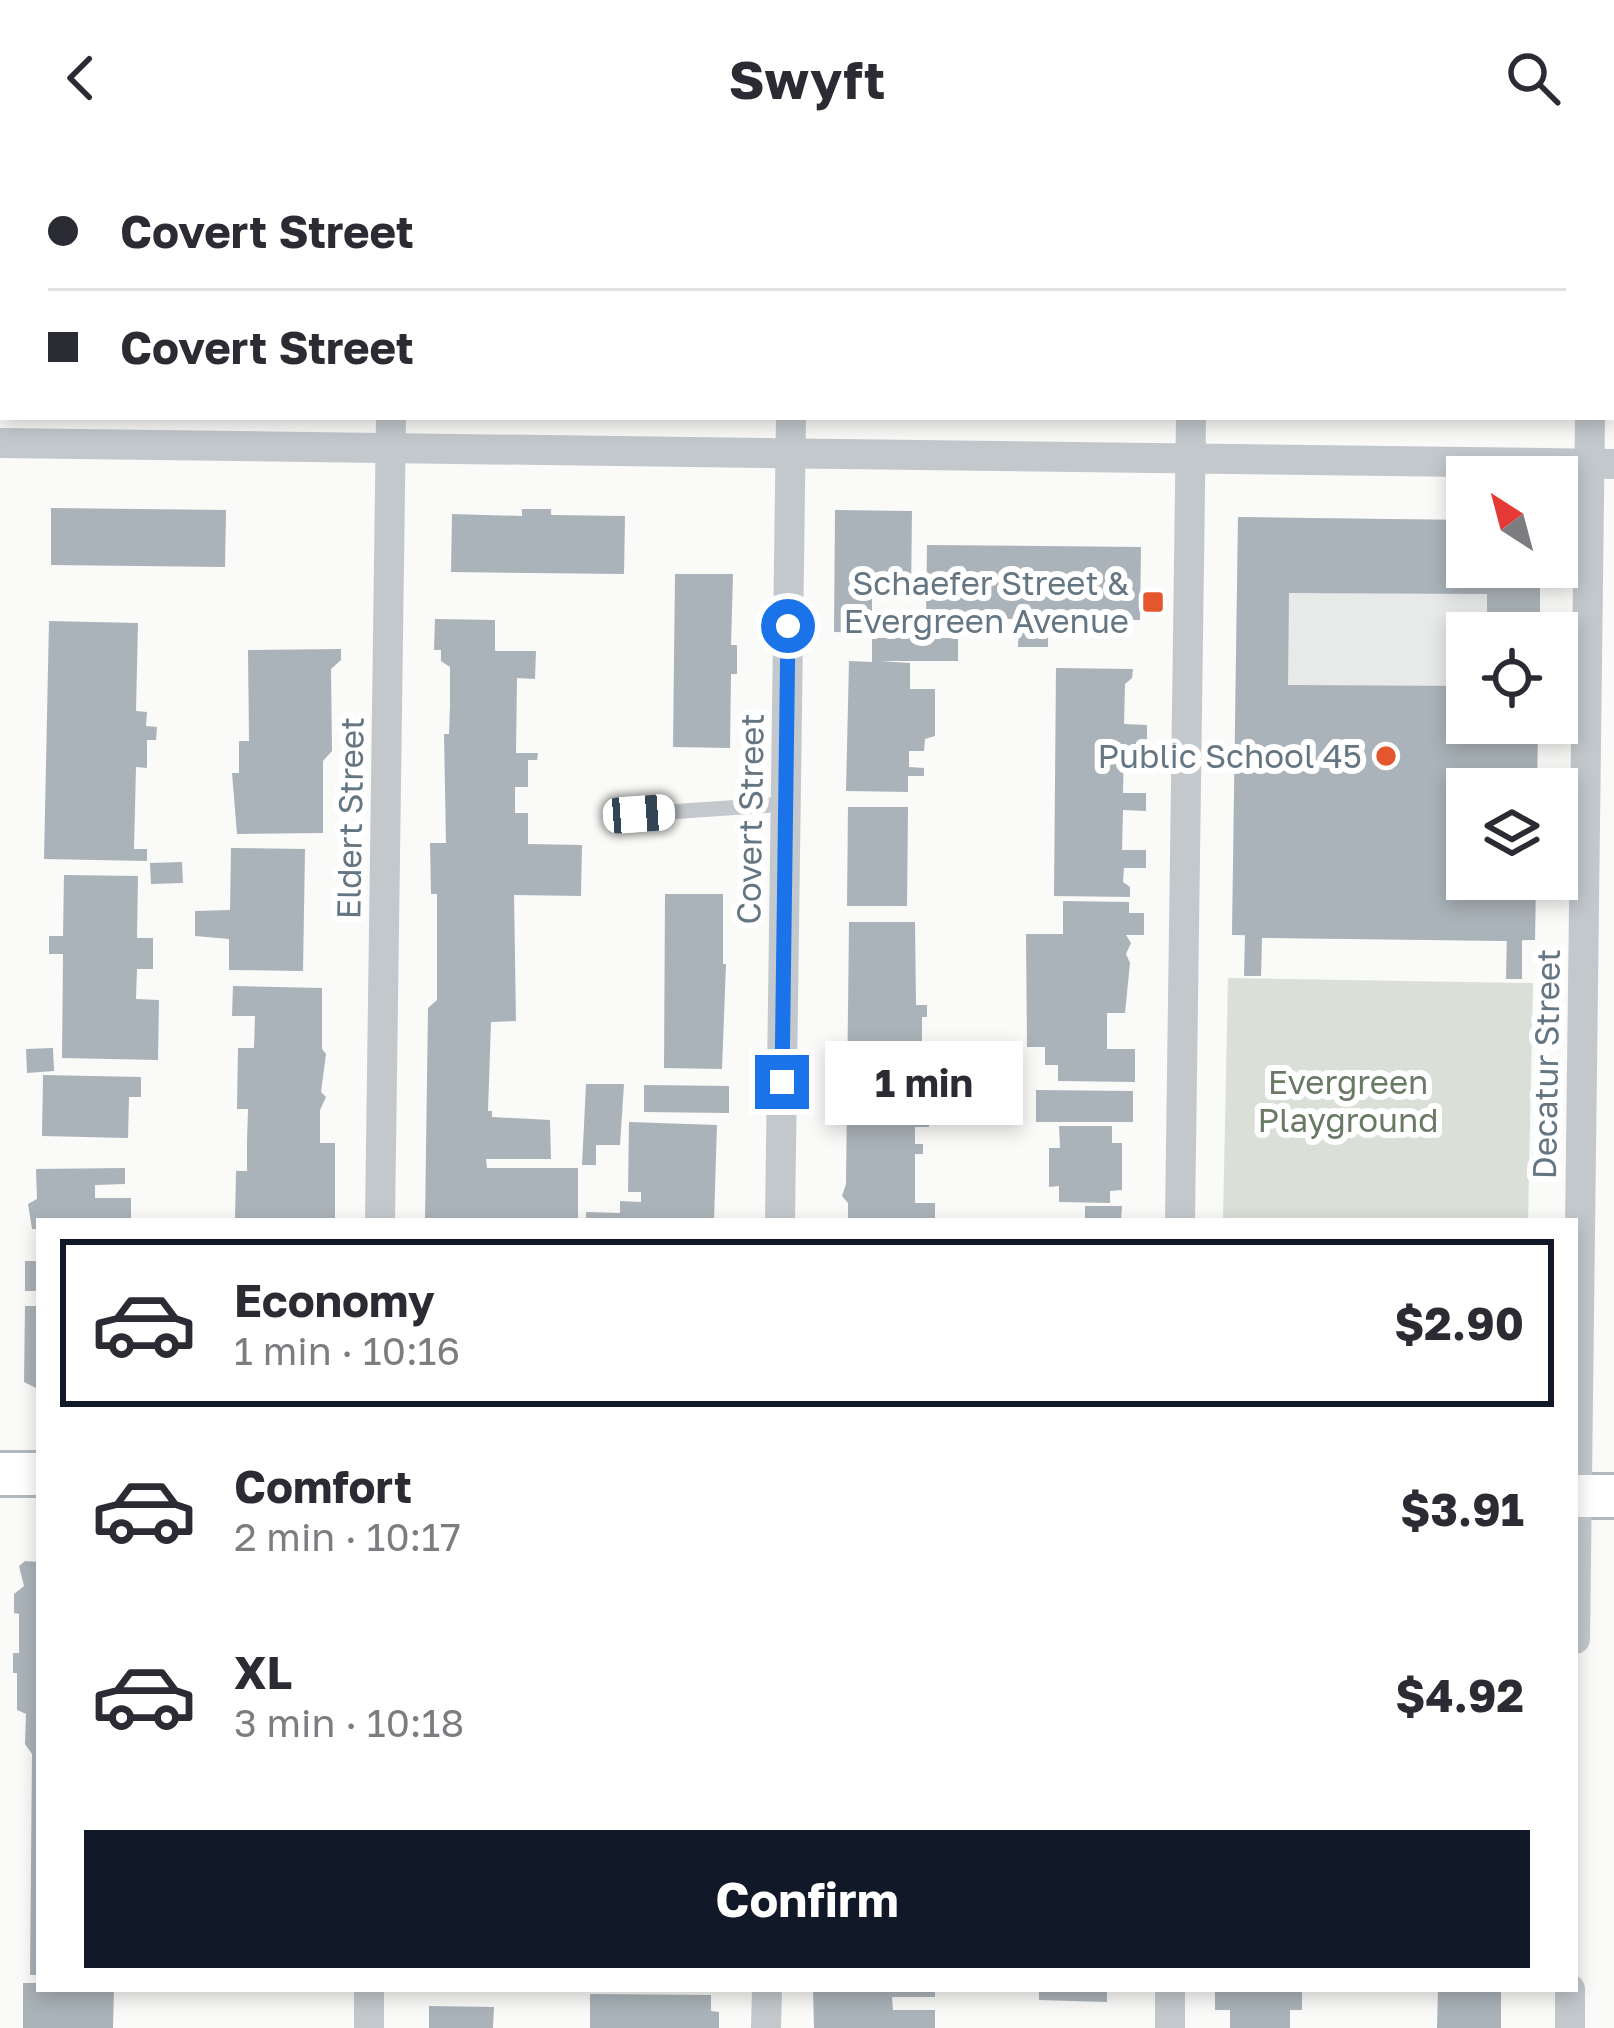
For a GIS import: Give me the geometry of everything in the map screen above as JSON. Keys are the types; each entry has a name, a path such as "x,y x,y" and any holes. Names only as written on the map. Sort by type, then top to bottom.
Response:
{"main road":[{"path":"0,1474 36,1474"},
{"path":"1578,1496 1614,1496"}],"street":[{"name":"Eldert Street","path":"380,1218 392,420"},
{"name":"Covert Street","path":"780,1218 791,420"},
{"path":"1180,1218 1191,420"},
{"name":"Decatur Street","path":"1578,1381 1602,464 1591,420"},
{"path":"0,443 1602,464"},
{"path":"369,1992 369,2028"},
{"path":"766,2028 767,1992"},
{"path":"1170,1992 1170,2028"},
{"path":"1570,1992 1570,2028"}],"lane":[{"path":"639,814 786,804"}],"shaded area":[{"name":"Public School 45","path":"1238,517 1446,520 1446,588 1540,588 1540,612 1446,612 1446,744 1538,744 1537,768 1446,768 1446,900 1536,900 1535,940 1522,941 1522,979 1506,979 1506,941 1262,938 1261,976 1244,976 1245,936 1232,935"}],"green space":[{"name":"Evergreen Playground","path":"1228,978 1533,983 1528,1218 1223,1218"}],"building":[{"path":"51,508 226,510 225,567 51,565"},
{"path":"522,509 551,509 551,515 625,516 624,574 451,572 452,514 522,516"},
{"path":"835,510 912,511 911,597 872,596 872,633 834,632"},
{"name":"Public School 45","path":"1238,517 1446,520 1446,588 1540,588 1540,612 1487,612 1487,594 1289,593 1288,685 1446,686 1446,744 1538,744 1537,768 1446,768 1446,900 1536,900 1535,940 1522,940 1522,979 1506,979 1507,941 1262,938 1261,976 1244,976 1245,935 1232,935"},
{"path":"927,545 1141,547 1140,620 1048,619 1048,647 1018,647 1019,619 926,618"},
{"path":"675,574 733,574 731,645 737,645 737,674 731,674 730,748 673,747"},
{"path":"435,619 495,620 495,651 536,651 535,679 517,678 516,753 538,753 537,760 528,760 528,787 515,787 515,813 528,813 528,844 582,845 581,896 514,895 516,1021 491,1022 488,1111 492,1117 550,1120 551,1159 486,1159 487,1168 578,1168 578,1218 425,1218 428,1008 437,1000 437,894 431,894 430,843 446,843 444,734 449,734 450,706 450,667 441,661 441,650 434,650"},
{"path":"49,621 138,623 136,711 147,712 146,726 157,727 156,740 147,740 147,768 136,767 134,849 147,849 147,861 44,859"},
{"path":"872,638 958,638 958,661 880,661 910,663 910,689 935,689 935,736 925,739 924,751 909,751 909,767 924,768 924,776 908,776 908,792 846,791 849,661 872,662"},
{"path":"341,649 341,660 331,669 332,751 323,761 323,833 237,834 232,773 239,773 239,741 249,741 248,650"},
{"path":"1056,668 1133,669 1125,684 1124,724 1147,725 1147,753 1124,752 1123,793 1146,793 1146,811 1123,810 1122,850 1146,850 1146,868 1124,868 1123,882 1130,887 1130,897 1054,896"},
{"path":"848,807 908,807 907,906 847,906"},
{"path":"231,848 305,849 303,971 229,970 229,939 195,936 195,911 230,910"},
{"path":"182,862 183,883 151,884 150,863"},
{"path":"64,875 138,876 137,938 153,938 153,969 137,969 136,999 159,1000 158,1060 62,1058 63,954 49,954 49,936 63,936"},
{"path":"665,894 723,894 722,1069 664,1068"},
{"path":"1063,901 1129,902 1129,913 1144,913 1144,935 1126,935 1131,943 1126,954 1130,963 1125,1013 1107,1013 1107,1049 1135,1049 1135,1082 1058,1081 1058,1065 1045,1065 1045,1047 1027,1047 1026,934 1063,934"},
{"path":"849,922 915,922 916,1005 927,1005 915,1062 923,1061 915,1087 926,1087 925,1100 916,1100 916,1118 929,1119 929,1127 915,1127 915,1144 923,1144 923,1154 915,1154 915,1203 935,1203 935,1218 848,1218 848,1203 842,1196 846,1184"},
{"path":"233,986 322,988 322,1049 326,1054 321,1092 326,1097 320,1110 320,1143 335,1143 335,1218 235,1218 236,1171 247,1171 248,1109 237,1109 238,1048 254,1048 255,1016 232,1016"},
{"path":"53,1048 54,1071 27,1073 26,1049"},
{"path":"43,1075 141,1077 141,1097 129,1097 128,1138 42,1136"},
{"path":"586,1084 624,1084 620,1145 596,1145 596,1165 582,1165"},
{"path":"644,1085 729,1086 729,1113 644,1112"},
{"path":"1036,1090 1133,1091 1133,1122 1036,1122"},
{"path":"629,1122 717,1125 714,1218 586,1218 586,1212 620,1213 620,1201 641,1202 641,1192 628,1192"},
{"path":"1059,1126 1112,1126 1112,1143 1122,1143 1122,1190 1110,1191 1110,1203 1059,1202 1059,1186 1049,1187 1049,1148 1060,1148"},
{"path":"125,1168 125,1184 95,1185 95,1198 131,1198 131,1218 36,1218 36,1229 32,1229 28,1204 37,1199 36,1169"},
{"path":"1085,1206 1122,1206 1121,1218 1085,1218"},
{"path":"25,1261 36,1261 36,1291 25,1291"},
{"path":"25,1306 36,1306 36,1388 24,1382"},
{"path":"36,1562 36,1975 30,1975 32,1754 25,1744 26,1714 17,1710 17,1673 13,1673 13,1653 19,1653 14,1594 24,1586 19,1566"},
{"path":"23,1983 36,1983 36,1992 114,1992 113,2028 23,2028"},
{"path":"813,1992 935,1992 935,1997 892,1997 893,2010 935,2010 935,2028 814,2028"},
{"path":"1039,1992 1107,1992 1107,2002 1039,2000"},
{"path":"1215,1992 1302,1992 1302,2010 1290,2010 1290,2028 1230,2028 1230,2010 1215,2010"},
{"path":"1438,1992 1501,1992 1501,2028 1437,2028"},
{"path":"590,1994 711,1995 711,2011 719,2012 719,2028 590,2028"},
{"path":"429,2006 494,2007 493,2028 429,2028"}],"place":[{"name":"Schaefer Street & Evergreen Avenue","path":"1153,602"},
{"name":"Public School 45","path":"1386,756"}],"route":[{"path":"782,1082 788,626"}]}
